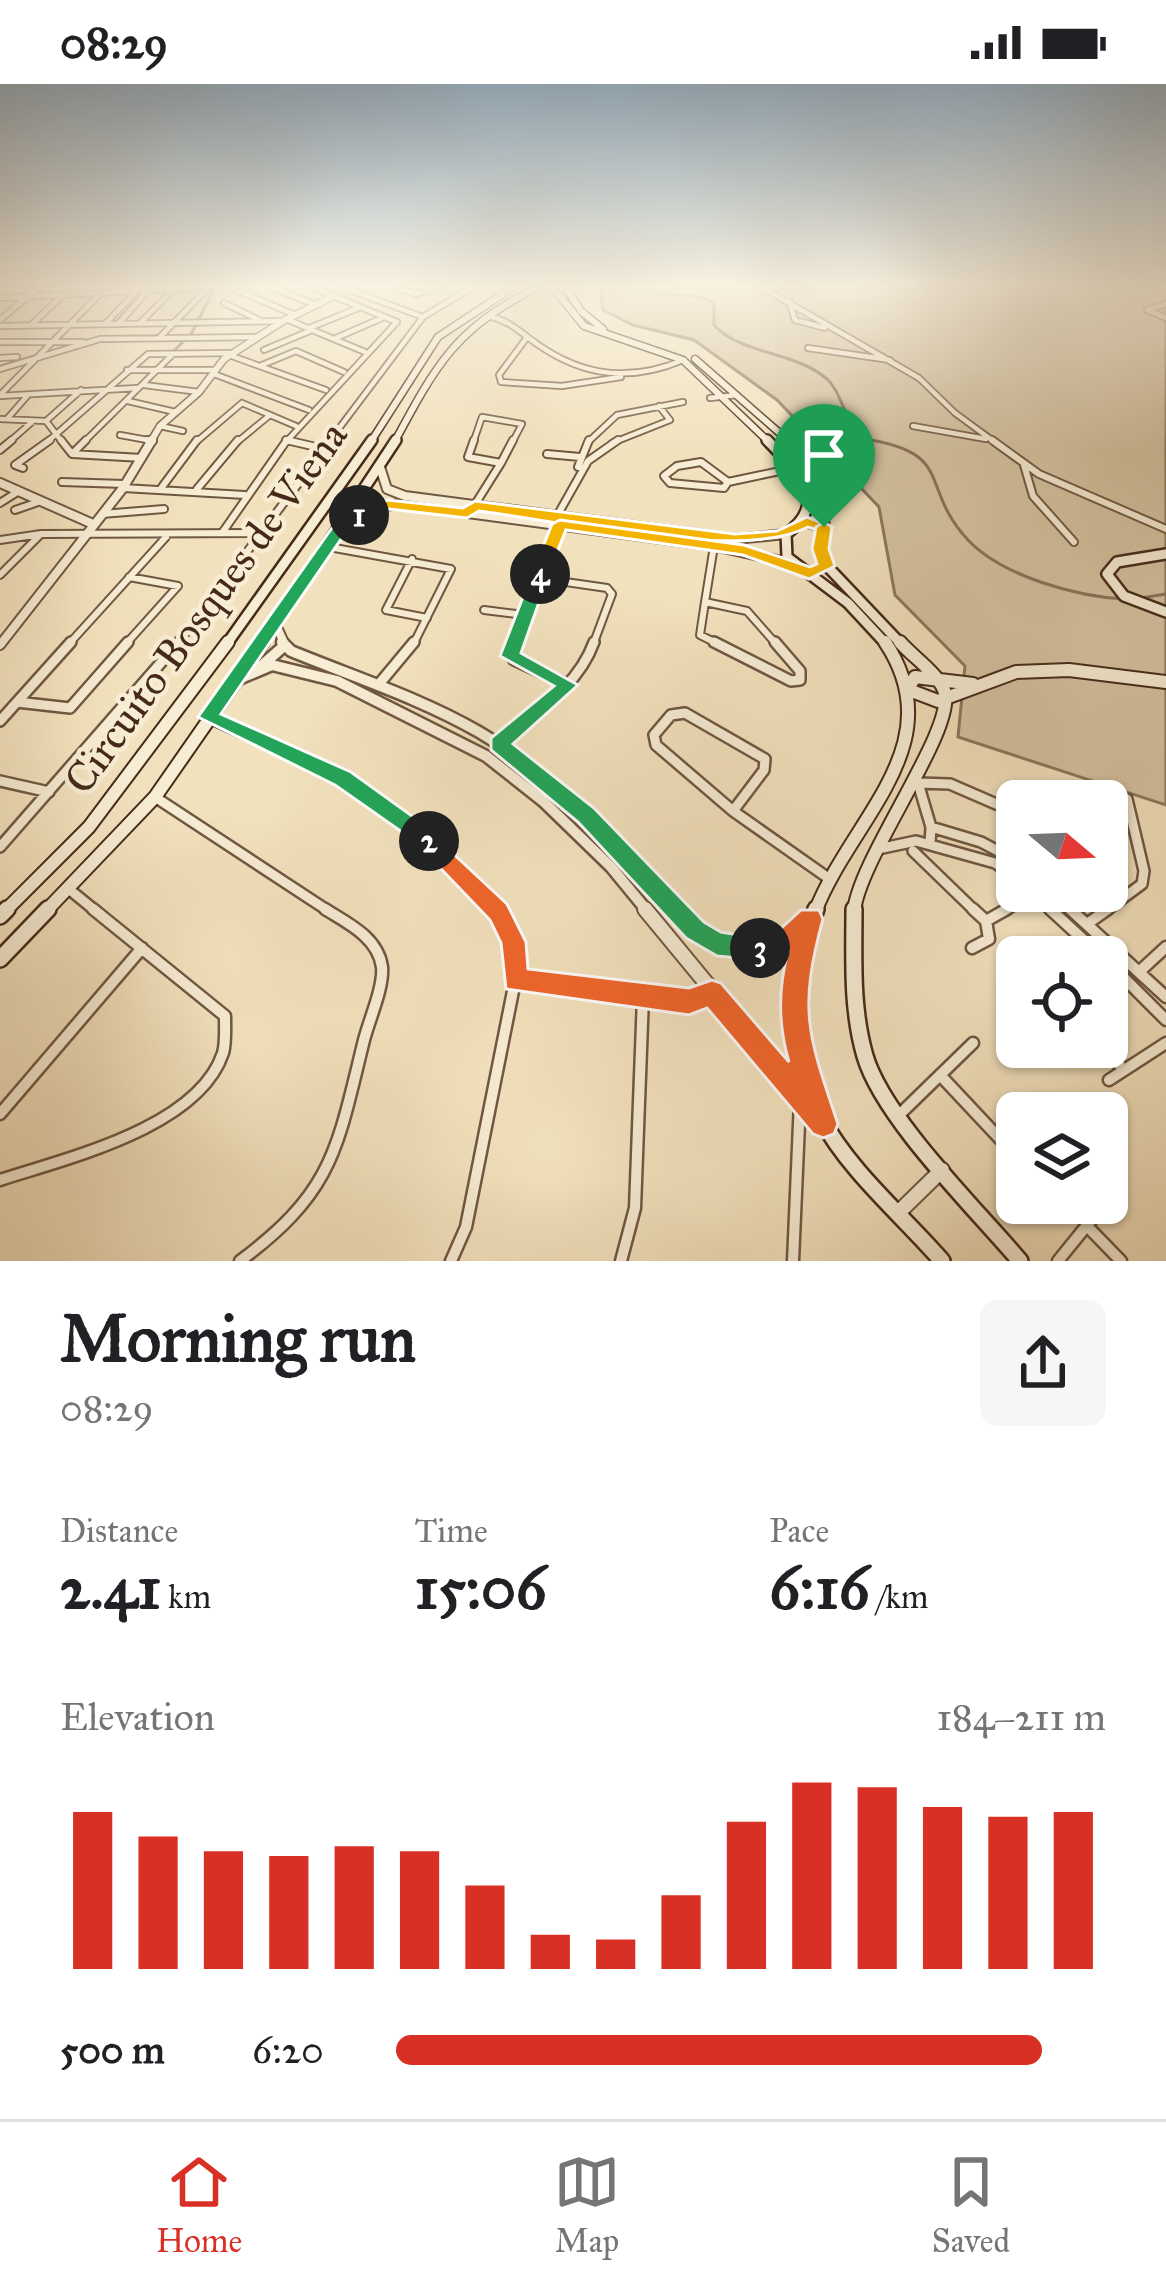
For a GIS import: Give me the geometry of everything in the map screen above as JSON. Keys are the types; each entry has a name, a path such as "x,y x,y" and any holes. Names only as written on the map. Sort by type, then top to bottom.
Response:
{"main road":[{"name":"Circuito Bosques de Viena","path":"0,916 89,827 375,434 436,343"},
{"name":"Circuito Bosques de Viena","path":"0,958 155,797 380,467 437,363 457,343"},
{"path":"633,343 683,360 732,396 794,467 808,492 809,510 803,522 786,534 783,543 791,563 882,639 898,658 909,689 915,708 905,752 810,919 794,979 794,1014 799,1049 823,1124 942,1261"},
{"path":"651,343 692,357 820,479 825,494 821,549 827,566 935,677 947,699 917,780 873,850 854,906 855,1013 866,1061 898,1117 1020,1261"},
{"path":"388,413 408,417"},
{"path":"375,434 399,434"},
{"path":"1163,611 1118,592 1107,574 1117,562 1166,554"},
{"path":"909,689 927,700 947,699 1016,672 1042,670 1166,682"},
{"path":"909,689 915,677 976,685"},
{"path":"192,689 224,692"}],"street":[{"path":"0,396 49,343"},
{"path":"0,369 82,343"},
{"path":"0,645 124,486 160,426 247,343"},
{"path":"264,350 279,343"},
{"path":"345,343 365,352"},
{"path":"222,533 296,426 375,343"},
{"path":"0,847 173,650 404,343"},
{"path":"523,343 502,370 501,382 562,386 627,376 683,360"},
{"path":"532,343 627,376"},
{"path":"859,343 928,385 987,439 1024,465 1166,529"},
{"path":"808,348 892,360"},
{"path":"260,366 296,351 344,372"},
{"path":"72,454 169,354"},
{"path":"23,469 15,464 57,435 104,388 148,355 231,354 326,391"},
{"path":"0,358 17,357"},
{"path":"128,370 215,372 309,410"},
{"path":"0,396 141,386 199,392"},
{"path":"3,419 46,421 81,389"},
{"path":"3,419 28,395"},
{"path":"710,398 732,396"},
{"path":"127,400 176,412"},
{"path":"568,685 510,656 580,458 605,420 683,402"},
{"path":"161,488 210,425 240,403 296,426"},
{"path":"578,469 621,436 670,420 658,406"},
{"path":"196,490 240,438 270,415"},
{"path":"467,514 501,463 522,422 482,417 468,457 501,463"},
{"path":"0,450 33,421"},
{"path":"46,421 72,454 144,458"},
{"path":"160,426 183,431"},
{"path":"913,426 987,439"},
{"path":"120,435 153,441"},
{"path":"285,440 326,448"},
{"path":"547,454 580,458"},
{"path":"728,482 701,462 677,466 664,476 670,483 724,488 728,482 794,467"},
{"path":"1024,465 1024,479 1060,531 1074,542"},
{"path":"380,467 387,489"},
{"path":"62,482 245,495"},
{"path":"0,483 97,519 164,508"},
{"path":"387,489 791,563"},
{"path":"376,507 387,489"},
{"path":"0,503 19,491"},
{"path":"15,510 40,501"},
{"path":"340,528 376,507 400,504 735,539 786,534"},
{"path":"803,522 824,527"},
{"path":"0,540 41,534 261,533"},
{"path":"0,575 41,534"},
{"path":"0,721 167,536"},
{"path":"760,554 766,548 764,538"},
{"path":"703,601 751,614 800,671 800,680 790,682 702,638 703,601 714,546"},
{"path":"328,547 451,568 406,656 379,684"},
{"path":"412,560 386,610 427,618"},
{"path":"809,574 827,566"},
{"path":"17,702 70,708 178,586 129,577"},
{"path":"499,744 568,685 590,657 611,590 538,578"},
{"path":"484,610 525,615"},
{"path":"275,623 284,646 379,684 499,744 586,815 695,930 717,944 768,948 786,940 810,919"},
{"path":"0,624 17,626"},
{"path":"224,692 284,646"},
{"path":"260,667 289,667 337,681 486,756 543,801 611,867 823,1124"},
{"path":"732,812 764,770 765,760 757,751 679,712 671,715 654,740 732,812 776,848 831,880"},
{"path":"208,717 343,778 442,851 498,912 513,942 515,980 466,1227 451,1261"},
{"path":"198,733 234,731"},
{"path":"930,844 931,827 917,780 950,784 996,804"},
{"path":"0,796 5,782 51,793"},
{"path":"155,797 368,937 382,968 331,1157 316,1189 288,1226 239,1261"},
{"path":"1128,803 1144,871 1142,884 1128,894"},
{"path":"931,827 996,848"},
{"path":"873,850 913,841 996,864"},
{"path":"913,851 986,921 989,939 972,948"},
{"path":"0,1180 165,1119 192,1100 211,1078 228,1033 225,1016 70,890"},
{"path":"986,921 1001,912"},
{"path":"1055,912 1081,936"},
{"path":"1074,912 1166,997"},
{"path":"1087,924 1104,912"},
{"path":"1140,971 1166,947"},
{"path":"0,1114 142,948"},
{"path":"515,980 689,1002 712,993"},
{"path":"1128,982 1166,1020"},
{"path":"621,1261 635,1208 644,997"},
{"path":"898,1117 973,1043"},
{"path":"1109,1080 1166,1043"},
{"path":"940,1075 996,1134"},
{"path":"793,1261 800,1097"},
{"path":"900,1211 942,1170"},
{"path":"1058,1261 1086,1225 1121,1261"}],"shaded area":[{"path":"698,343 1166,343 1166,805 1128,793 1128,780 1090,780 958,737 965,666 895,595 879,507 777,400"}],"waterway":[{"path":"157,367 182,343"},
{"path":"741,343 814,370 836,391 859,438 890,444 924,462 953,520 983,553 1041,582 1125,599"},
{"path":"1141,598 1166,594"}],"route":[{"path":"400,504 467,514 475,506 735,539 781,535 807,521 824,527 821,549 827,566 809,574 791,563 744,550 560,524 510,656 568,685 499,744 586,815 695,930 717,944 768,948 786,940 810,919 794,979 794,1014 799,1049 823,1124 712,993 689,1002 515,980 513,942 498,912 442,851 343,778 208,717 340,528 376,507 400,504"}]}
